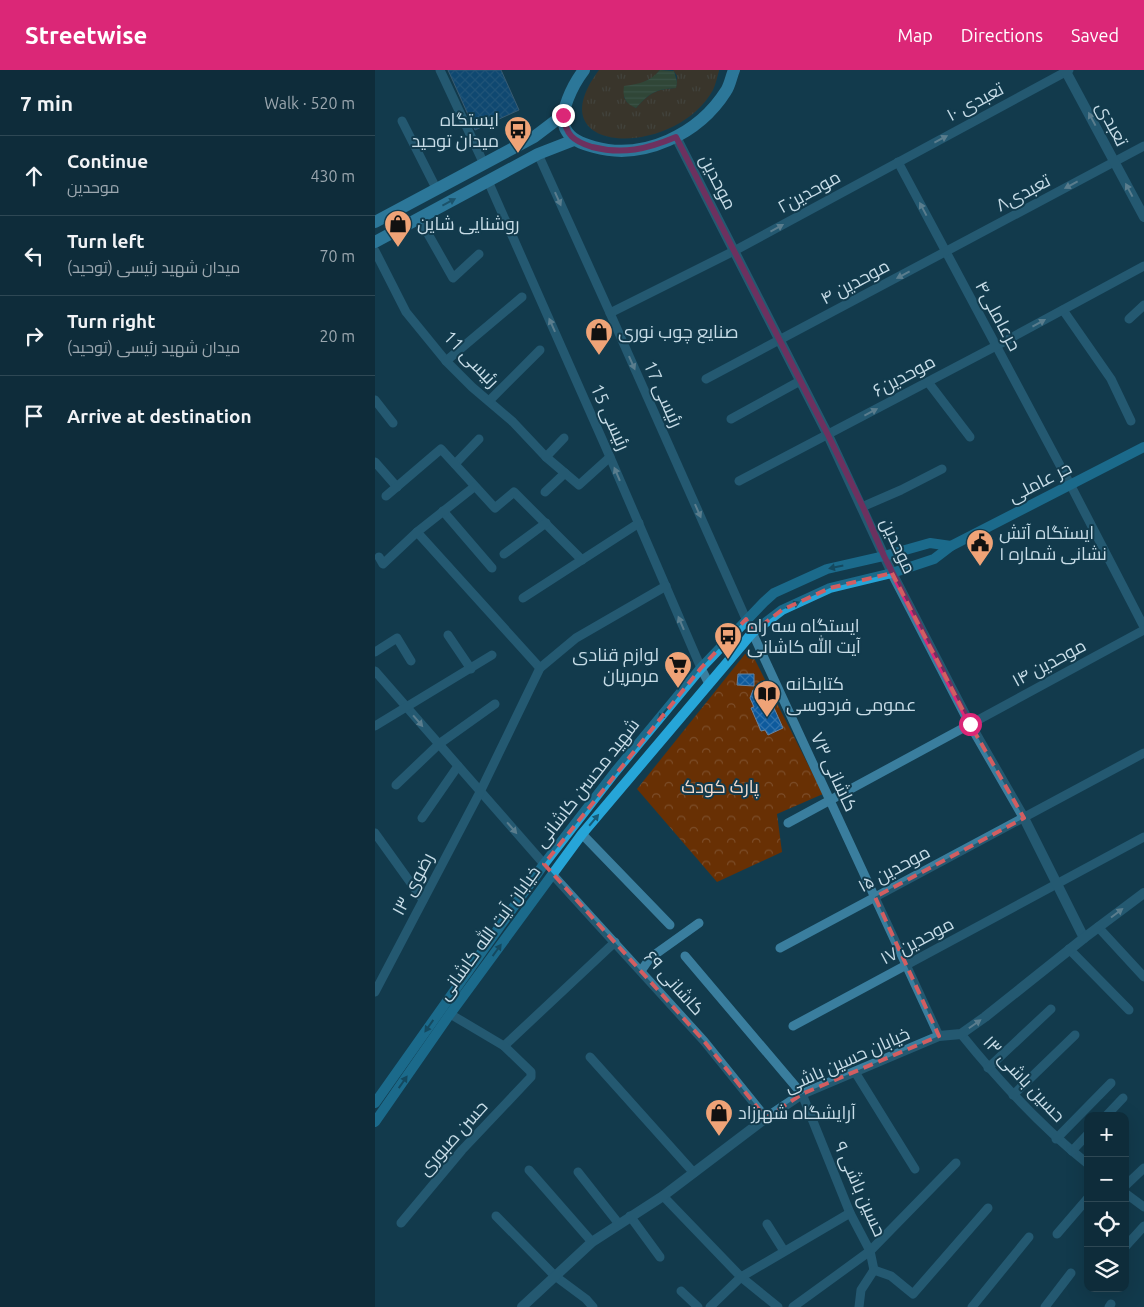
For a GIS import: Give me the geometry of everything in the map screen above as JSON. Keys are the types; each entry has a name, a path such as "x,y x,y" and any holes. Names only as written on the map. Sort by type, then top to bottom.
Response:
{"main road":[{"path":"584,70 574,83 563,115 565,129 574,140 609,152 648,148 676,137 702,120 727,90 734,70"},
{"path":"375,222 535,137 563,115"},
{"path":"375,242 538,154 574,140"},
{"name":"حر عاملی","path":"892,573 934,559 951,546 1144,447"},
{"path":"884,556 930,543 951,546"},
{"name":"شهید محسن کاشانی","path":"376,1099 544,864 615,772 701,668 745,619 773,593 827,569 884,556"},
{"path":"753,632 782,610 830,588 892,573"},
{"name":"خیابان آیت الله کاشانی","path":"375,1122 450,1014 582,834 753,632"},
{"path":"544,864 552,874"}],"street":[{"path":"440,70 484,164"},
{"name":"تعبدی ۱۰","path":"898,162 1067,71"},
{"name":"تعبدی","path":"1067,71 1144,217"},
{"path":"402,121 437,190"},
{"name":"موحدین","path":"676,137 828,435 892,573 970,724 1023,818 1084,938"},
{"name":"تعبدی۸","path":"946,252 1144,146"},
{"name":"رئیسی 17","path":"538,154 745,619 753,632"},
{"name":"موحدین۲","path":"610,313 735,251 898,162"},
{"name":"حرعاملی۴","path":"898,162 1070,484 1144,629"},
{"name":"رئیسی 15","path":"488,181 709,684"},
{"path":"419,218 453,278 479,254"},
{"name":"رئیسی 11","path":"375,251 407,312 446,361 565,473 579,485 610,457"},
{"name":"موحدین ۴","path":"706,379 946,252"},
{"name":"موحدین۶","path":"739,481 1144,266"},
{"path":"446,361 522,297"},
{"path":"1129,319 1144,305"},
{"path":"1063,310 1111,379 1131,421"},
{"path":"489,401 540,350"},
{"path":"731,419 800,381"},
{"path":"928,382 970,437"},
{"path":"376,402 393,423"},
{"path":"455,464 479,438"},
{"path":"547,457 564,438"},
{"path":"386,496 441,449 495,508 515,492 583,560"},
{"path":"375,462 397,487"},
{"path":"863,507 942,469"},
{"path":"545,492 565,473"},
{"path":"379,557 383,564 417,532 474,487"},
{"path":"443,511 492,568"},
{"path":"504,554 545,523"},
{"path":"523,598 639,523"},
{"path":"417,532 540,668 576,638 666,586"},
{"name":"موحدین ۱۴","path":"788,823 1144,629"},
{"name":"کاشانی ۷۳","path":"753,632 939,1036"},
{"path":"448,635 471,668"},
{"path":"375,652 396,638 411,661"},
{"path":"375,726 492,655"},
{"name":"رضوی ۱۳","path":"375,992 480,792 540,668"},
{"path":"375,670 544,864"},
{"path":"396,785 439,744 495,704"},
{"name":"موحدین ۱۵","path":"780,948 1144,754"},
{"path":"423,818 458,766"},
{"path":"375,833 423,900"},
{"path":"582,834 671,925"},
{"name":"موحدین ۱۷","path":"793,1026 1144,838"},
{"name":"کاشانی ۶۹","path":"552,874 704,1041 766,1118"},
{"path":"961,1034 1144,893"},
{"path":"641,971 650,958 699,922"},
{"path":"1098,927 1144,977"},
{"path":"450,1014 504,1046 615,942"},
{"path":"1069,949 1129,1010"},
{"name":"حسین باشی ۹","path":"685,956 802,1094 850,1213 870,1251 874,1270"},
{"path":"988,1068 1051,1009"},
{"name":"خیابان حسین باشی","path":"522,1307 592,1242 663,1196 766,1118 802,1094 939,1036 961,1034"},
{"name":"حسین باشی ۱۳","path":"961,1034 988,1068 1013,1095 1056,1139 1084,1161"},
{"path":"1013,1095 1075,1035"},
{"name":"حسن صبوری","path":"401,1223 462,1150 531,1078 531,1072 504,1046"},
{"path":"590,1057 694,1173"},
{"path":"855,1072 915,1169"},
{"path":"1056,1139 1111,1083"},
{"path":"1110,1112 1123,1098"},
{"path":"1071,1151 1084,1138"},
{"path":"793,1307 870,1251 956,1163"},
{"path":"1129,1182 1144,1168"},
{"path":"529,1170 592,1242"},
{"path":"578,1172 619,1224"},
{"path":"663,1196 741,1277 778,1307"},
{"path":"1129,1196 1144,1207"},
{"path":"1057,1234 1085,1202"},
{"path":"859,1307 861,1290 874,1270 891,1276 913,1294 988,1208"},
{"path":"711,1307 741,1277 784,1250 850,1213"},
{"path":"496,1216 555,1276 593,1307"},
{"path":"630,1216 660,1257"},
{"path":"767,1224 784,1250"},
{"path":"1126,1247 1144,1226"},
{"path":"972,1307 1029,1236"},
{"path":"1045,1307 1071,1273"},
{"path":"681,1291 697,1307"}],"highlighted area":[{"path":"892,573 970,724 1024,818 875,897 939,1036 802,1094 766,1118 704,1041 544,864 701,668 746,619 753,632 782,610 830,588"}],"green space":[{"path":"599,70 660,70 654,77 640,84 624,97 627,102 636,108 653,93 663,89 676,88 677,76 673,70 719,71 713,90 695,112 670,128 643,137 617,138 596,132 584,119 584,98"},
{"name":"پارک کودک","path":"745,654 752,654 823,794 777,814 782,852 717,882 637,789"}],"shaded area":[{"path":"660,70 674,71 677,82 676,88 663,89 653,93 636,108 625,100 624,86 644,82"}],"building":[{"path":"448,70 501,70 519,110 475,130"},
{"path":"738,674 754,674 754,686 737,685"},
{"name":"کتابخانه عمومی فردوسی","path":"753,690 762,693 766,701 770,699 783,728 768,735 765,730 761,731 751,708 754,707 750,698"}],"place":[{"name":"ایستگاه میدان توحید","path":"518,154"},
{"name":"روشنایی شاین","path":"398,248"},
{"name":"صنایع چوب نوری","path":"599,356"},
{"name":"ایستگاه آتش نشانی شماره ۱","path":"980,567"},
{"name":"ایستگاه سه راه آیت الله کاشانی","path":"728,660"},
{"name":"لوازم قنادی مرمریان","path":"678,689"},
{"name":"کتابخانه عمومی فردوسی","path":"767,718"},
{"name":"آرایشگاه شهرزاد","path":"719,1137"}],"route":[{"path":"563,115 565,129 574,140 609,152 648,148 676,137 828,435 863,507 884,556 970,724"}]}
